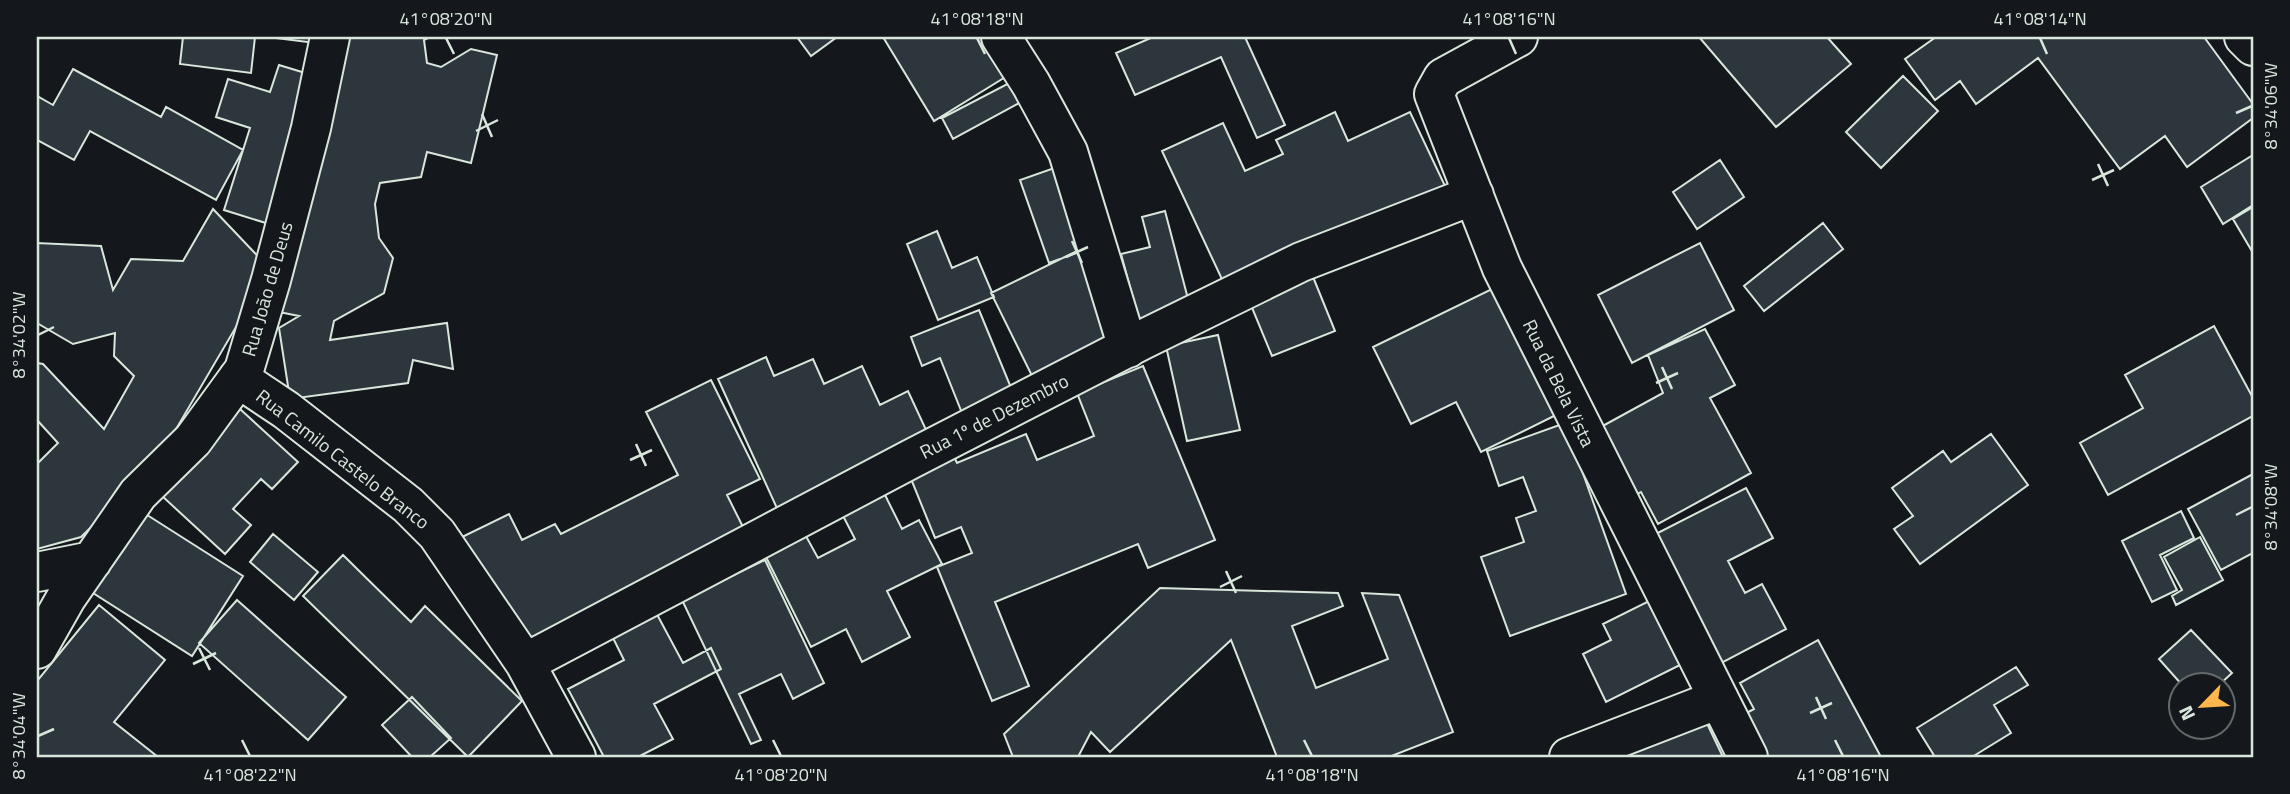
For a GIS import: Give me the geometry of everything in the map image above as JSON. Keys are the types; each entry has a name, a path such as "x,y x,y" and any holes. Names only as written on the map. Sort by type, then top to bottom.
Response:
{"street":[{"name":"Rua João de Deus","path":"37,649 66,598 138,494 193,440 244,370 311,128 330,37"},
{"path":"1001,37 1031,84 1068,152 1128,348"},
{"name":"Rua da Bela Vista","path":"1518,37 1443,78 1434,94 1508,279 1748,757"},
{"path":"2244,37 2253,46"},
{"name":"Rua 1º de Dezembro","path":"525,663 899,465 1301,262 1474,195"},
{"name":"Rua Camilo Castelo Branco","path":"238,378 296,418 408,505 437,534 525,663 576,757"},
{"path":"37,572 92,561"},
{"path":"1569,757 1719,699"}],"building":[{"path":"183,37 255,37 251,73 180,64"},
{"path":"268,37 316,37 315,43"},
{"path":"339,37 430,37 424,40 427,63 441,67 471,49 497,55 471,163 427,152 421,177 380,183 375,204 379,238 393,258 384,293 334,321 330,340 447,323 453,369 413,360 408,383 290,399 279,328 299,316 274,311"},
{"path":"797,37 837,37 811,56"},
{"path":"883,37 983,37 1007,76 934,121"},
{"path":"1153,37 1245,37 1285,125 1257,138 1221,57 1135,95 1116,53"},
{"path":"1699,37 1827,37 1851,64 1776,127"},
{"path":"1936,37 2204,37 2253,104 2253,118 2187,167 2165,136 2120,169 2038,58 1976,104 1960,81 1935,100 1905,59"},
{"path":"279,65 315,76 269,224 224,210 250,128 216,117 228,79 270,92"},
{"path":"73,69 161,117 166,107 243,150 216,200 90,131 74,160 37,140 37,96 53,105"},
{"path":"1903,76 1938,111 1881,168 1846,132"},
{"path":"1013,81 1023,101 953,139 942,118"},
{"path":"1335,112 1348,141 1410,112 1446,188 1227,290 1162,151 1223,123 1245,171 1283,154 1276,140"},
{"path":"2253,155 2253,205 2223,224 2201,187"},
{"path":"1720,160 1744,197 1697,229 1673,192"},
{"path":"1060,166 1090,248 1049,263 1020,180"},
{"path":"2253,207 2253,253 2233,219"},
{"path":"213,209 270,269 155,465 81,537 37,549 37,464 58,443 37,420 37,363 43,364 104,429 134,376 114,356 115,333 73,344 37,323 37,243 101,246 113,290 131,259 183,261"},
{"path":"1165,211 1193,318 1142,331 1121,254 1150,247 1142,217"},
{"path":"1823,223 1843,249 1764,311 1744,286"},
{"path":"937,231 952,268 977,257 994,297 938,320 907,244"},
{"path":"1700,243 1734,310 1632,363 1598,295"},
{"path":"1079,250 1127,347 1039,390 991,293"},
{"path":"1311,272 1335,331 1272,356 1248,298"},
{"path":"1496,287 1558,414 1481,452 1456,402 1411,424 1373,347"},
{"path":"979,310 1019,407 968,428 940,358 922,366 911,337"},
{"path":"2214,326 2253,398 2253,416 2108,495 2080,443 2143,408 2125,375"},
{"path":"1705,329 1735,385 1710,398 1751,473 1658,524 1641,492 1624,501 1588,434 1663,393 1648,355"},
{"path":"1218,335 1240,430 1187,441 1166,346"},
{"path":"766,357 774,376 813,359 824,384 862,366 880,405 908,391 934,447 781,517 718,379"},
{"path":"1143,366 1215,540 1148,568 1138,544 995,602 1029,686 992,701 937,567 972,553 961,527 935,538 907,469 951,450 957,463 1026,434 1037,460 1094,436 1077,393"},
{"path":"711,380 760,479 727,495 750,541 520,656 460,538 509,514 522,540 555,524 561,534 678,475 646,412"},
{"path":"240,409 298,462 272,489 261,479 233,509 251,525 225,554 162,496"},
{"path":"1565,423 1626,594 1510,636 1481,557 1524,542 1516,518 1536,511 1523,477 1499,486 1487,451"},
{"path":"1991,434 2028,485 1920,564 1894,529 1913,516 1892,488 1943,451 1951,462"},
{"path":"2253,474 2253,553 2221,570 2188,509"},
{"path":"881,487 902,529 919,520 942,564 887,591 910,637 862,662 846,629 811,647 761,547 801,527 818,558 855,539 839,508"},
{"path":"1746,488 1773,538 1728,561 1745,593 1762,584 1786,629 1708,670 1642,541"},
{"path":"2181,511 2194,538 2160,555 2177,590 2152,602 2122,541"},
{"path":"144,513 243,576 192,656 93,593"},
{"path":"273,534 318,572 294,600 250,562"},
{"path":"2200,537 2223,580 2176,605 2172,596 2182,590 2164,557"},
{"path":"343,555 411,622 425,606 522,701 468,757 303,596"},
{"path":"765,560 824,683 793,699 781,674 739,694 761,740 751,744 682,600"},
{"path":"1160,588 1338,593 1343,606 1292,626 1316,688 1388,659 1362,593 1399,595 1453,732 1389,757 1277,757 1231,640 1110,752 1091,732 1078,757 1013,757 1004,734"},
{"path":"237,600 346,697 308,740 199,643"},
{"path":"1649,601 1680,665 1606,702 1583,654 1611,640 1603,624"},
{"path":"99,605 165,660 114,722 158,757 37,757 37,681"},
{"path":"652,605 683,663 711,648 721,669 654,704 673,739 638,757 604,757 568,689 624,660 608,628"},
{"path":"2191,630 2231,672 2171,672 2159,659"},
{"path":"1818,640 1881,757 1760,757 1739,717 1754,709 1740,683"},
{"path":"2016,667 2028,685 1994,705 2011,733 1972,757 1935,757 1917,728"},
{"path":"412,697 451,738 430,757 412,757 382,725"},
{"path":"1702,713 1723,757 1613,757"}]}
